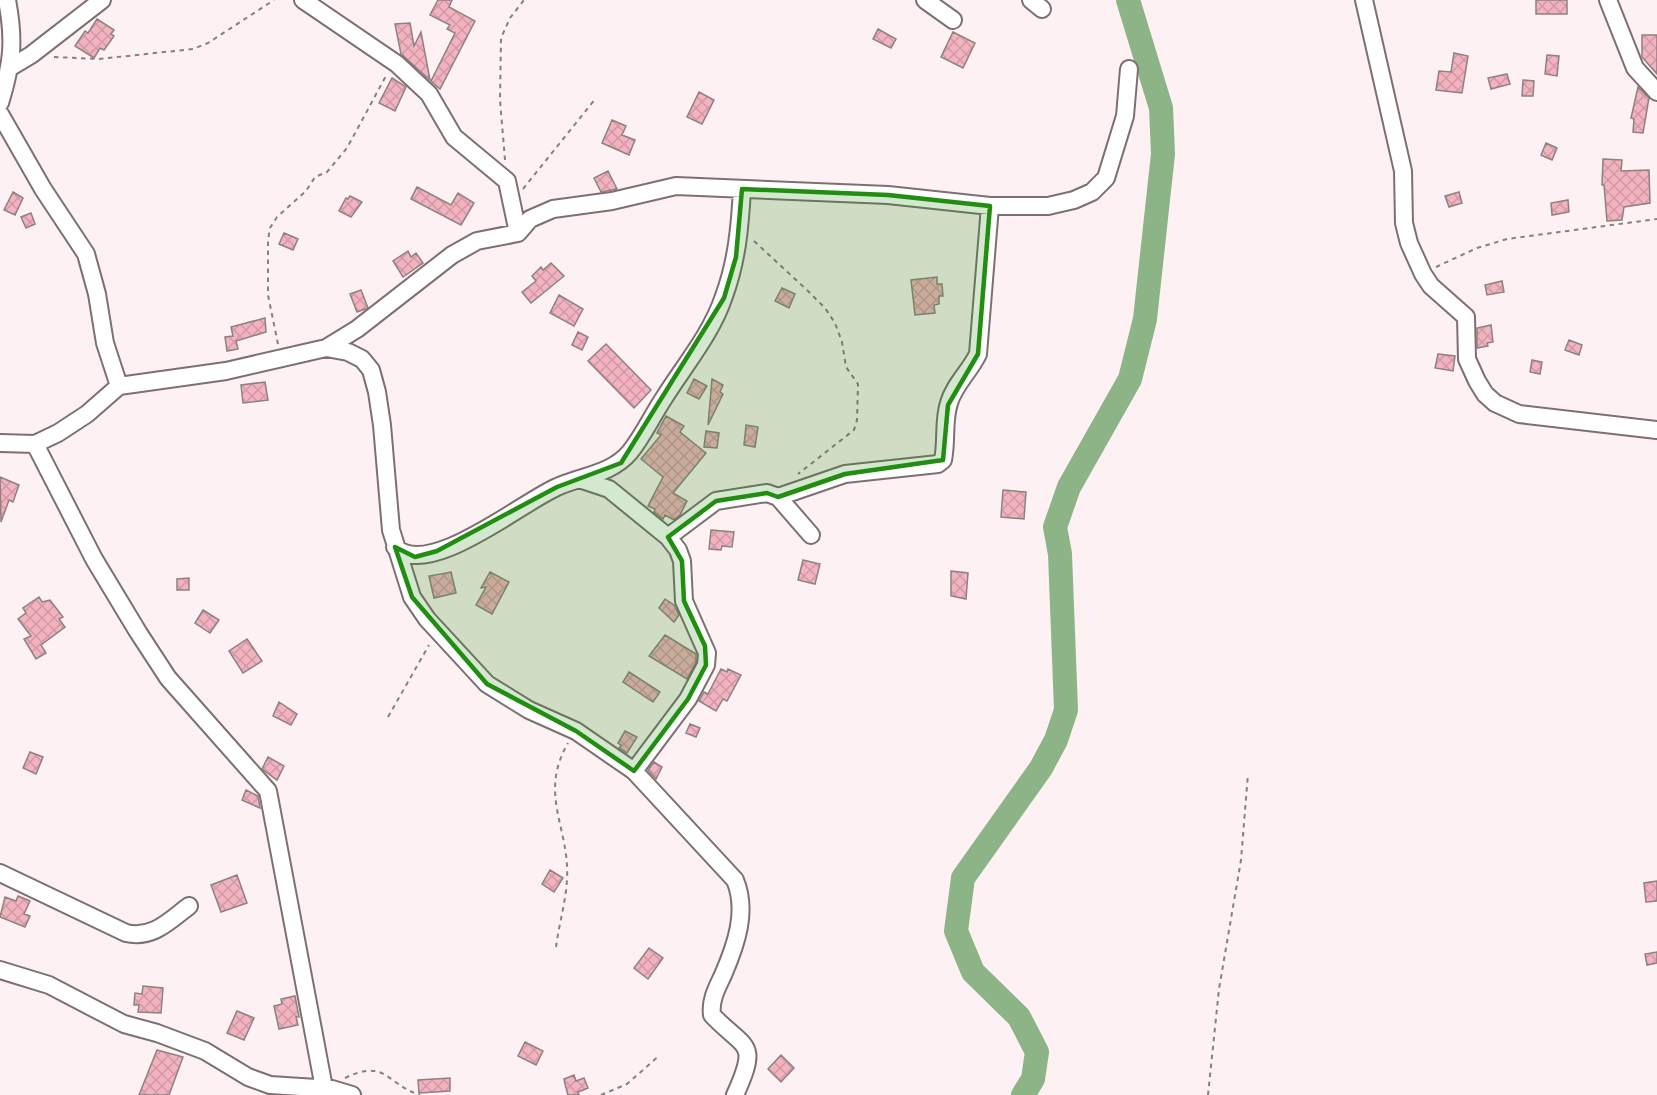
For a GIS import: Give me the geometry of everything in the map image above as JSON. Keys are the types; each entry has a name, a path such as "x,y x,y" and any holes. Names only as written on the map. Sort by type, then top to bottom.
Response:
{"street":[{"path":"0,103 11,67 11,22 7,0"},
{"path":"11,67 31,56 102,0"},
{"path":"303,0 397,64 429,93 454,137 507,181 518,233"},
{"path":"925,0 953,20"},
{"path":"1364,0 1403,171 1404,223 1409,243 1431,286 1466,317 1467,359 1485,394 1495,403 1513,412 1540,418 1657,430"},
{"path":"1608,0 1635,68 1657,92"},
{"path":"0,443 35,444 58,433 87,414 119,386 226,371 326,348 357,330 452,255 477,241 518,233 530,219 553,209 612,201 676,186 898,195 990,206 1048,206 1074,200 1092,192 1106,178 1125,116 1129,69"},
{"path":"0,114 43,189 86,254 97,294 105,343 119,386"},
{"path":"395,546 402,553 415,557 462,542 557,487 621,463 636,444 693,354 724,298 736,257 742,189"},
{"path":"668,537 716,501 767,493 782,496 845,474 938,464 943,460 948,405 953,393 970,372 978,354 990,206"},
{"path":"326,348 348,352 362,359 370,370 379,403 386,489 395,546 412,597 487,684 529,710 576,731 634,771 727,869 740,893 739,928 732,954 712,1000 711,1009 712,1015 741,1039 748,1050 746,1068 735,1095"},
{"path":"35,444 94,559 168,678 268,791 328,1089"},
{"path":"579,479 609,489 668,537 682,561 684,601 705,646 706,665 688,699 634,771"},
{"path":"782,496 811,535"},
{"path":"0,873 126,933 138,936 157,931 189,906"},
{"path":"0,970 49,986 124,1024 190,1045 248,1077 270,1085 298,1089 328,1089 352,1095"}],"path":[{"path":"31,56 99,59 193,49 208,43 274,0"},
{"path":"507,181 500,100 501,38 510,18 524,0"},
{"path":"281,359 268,295 270,228 277,217 306,191 315,177 327,172 347,148 383,78 397,64"},
{"path":"510,202 530,182 597,98"},
{"path":"1423,274 1477,248 1507,239 1657,219"},
{"path":"740,229 825,308 842,342 846,367 858,384 857,420 854,430 803,468 791,481 782,496"},
{"path":"388,717 428,645 445,637"},
{"path":"556,947 567,879 555,784 561,756 576,731"},
{"path":"1208,1095 1219,989 1241,860 1248,774"},
{"path":"601,1095 627,1084 660,1055"},
{"path":"328,1089 340,1080 373,1069 380,1071 410,1092 420,1095"}],"highlighted area":[{"path":"742,189 888,195 990,206 978,354 948,405 943,460 845,474 778,497 767,493 716,501 668,537 682,561 684,601 705,646 706,665 688,699 634,771 576,731 487,684 412,597 395,547 415,557 437,551 557,487 621,463 724,298 736,257"}],"building":[{"path":"438,0 452,0 449,7 475,21 440,89 431,81 455,33 447,29 450,25 430,15"},
{"path":"1536,0 1567,0 1567,14 1536,14"},
{"path":"97,19 114,30 111,34 114,36 104,50 100,48 94,58 75,46 85,31 88,33"},
{"path":"410,23 414,46 421,32 430,80 401,54 395,24"},
{"path":"878,29 896,39 891,48 873,39"},
{"path":"953,32 975,43 963,68 941,57"},
{"path":"1642,35 1657,35 1657,74 1642,57"},
{"path":"1454,53 1468,56 1462,93 1436,90 1439,71 1451,72"},
{"path":"1547,55 1559,56 1557,76 1545,74"},
{"path":"1507,74 1510,84 1491,89 1488,78"},
{"path":"392,78 406,87 395,111 379,103"},
{"path":"1523,80 1534,81 1533,96 1522,96"},
{"path":"1638,87 1649,98 1643,133 1633,132 1634,119 1631,118"},
{"path":"699,92 714,100 702,124 687,117"},
{"path":"612,120 626,126 622,135 635,140 629,155 602,143"},
{"path":"1546,143 1557,148 1552,160 1541,155"},
{"path":"1603,159 1622,160 1621,171 1649,170 1650,203 1624,207 1622,220 1607,221 1604,185 1602,185"},
{"path":"608,171 617,189 601,192 594,178"},
{"path":"417,187 451,205 458,193 474,203 461,225 411,199"},
{"path":"13,192 23,198 15,215 4,210"},
{"path":"1459,192 1462,203 1449,207 1445,196"},
{"path":"350,196 362,202 351,217 339,211 346,198"},
{"path":"1568,200 1569,212 1552,215 1551,203"},
{"path":"31,213 35,224 26,228 21,217"},
{"path":"284,233 298,239 293,250 279,244"},
{"path":"408,251 411,257 416,253 423,263 403,277 393,261"},
{"path":"551,263 564,276 531,303 522,292 536,281 532,276 541,267 543,270"},
{"path":"937,277 937,284 942,284 943,296 939,296 939,304 934,305 935,313 915,315 911,280"},
{"path":"1502,281 1504,292 1487,295 1485,285"},
{"path":"782,288 795,294 789,308 775,301"},
{"path":"361,290 368,308 357,312 350,294"},
{"path":"559,295 583,309 574,326 550,313"},
{"path":"265,318 266,332 236,341 238,349 227,351 225,337 233,336 231,327"},
{"path":"1491,325 1493,342 1487,343 1488,346 1477,348 1477,328"},
{"path":"578,332 588,337 582,350 572,345"},
{"path":"1569,340 1582,345 1579,355 1565,350"},
{"path":"606,344 651,390 634,408 588,361"},
{"path":"1438,354 1455,356 1453,371 1435,368"},
{"path":"1532,360 1542,362 1540,374 1530,372"},
{"path":"694,379 707,386 699,399 687,393"},
{"path":"712,379 723,385 720,392 723,394 708,425"},
{"path":"265,382 268,400 243,403 241,385"},
{"path":"666,416 684,426 680,432 706,453 673,493 687,501 680,515 674,520 665,515 663,519 654,512 655,509 648,506 663,477 641,459 661,435 657,433"},
{"path":"746,425 758,427 755,447 744,445"},
{"path":"706,431 719,433 717,448 704,447"},
{"path":"0,477 19,485 13,502 9,500 1,522"},
{"path":"1003,490 1026,492 1024,519 1001,517"},
{"path":"711,530 734,532 732,547 722,546 721,550 709,549"},
{"path":"803,560 820,564 815,584 798,580"},
{"path":"951,571 968,573 966,599 951,596"},
{"path":"451,572 456,593 434,598 429,576"},
{"path":"490,572 509,582 492,614 476,605 486,587 481,588"},
{"path":"189,578 189,590 177,590 177,579"},
{"path":"39,597 42,602 50,600 63,617 59,619 65,627 41,645 46,653 36,659 24,639 31,636 18,619 26,613 23,608"},
{"path":"665,599 674,605 679,615 674,622 659,608"},
{"path":"203,610 219,620 210,633 195,623"},
{"path":"665,635 696,654 696,662 687,679 649,656"},
{"path":"247,639 262,661 243,673 229,651"},
{"path":"721,669 727,672 728,669 741,675 727,701 723,699 716,711 699,701 704,692 708,694"},
{"path":"629,672 660,692 653,702 623,682"},
{"path":"279,702 297,714 291,725 273,716"},
{"path":"690,724 700,728 696,737 686,733"},
{"path":"625,731 637,737 627,753 619,748 621,745 618,743"},
{"path":"30,752 43,757 36,774 23,768"},
{"path":"268,757 284,766 277,780 262,769"},
{"path":"654,762 662,767 656,779 648,770"},
{"path":"246,790 258,796 260,808 242,800"},
{"path":"550,870 563,878 554,892 542,884"},
{"path":"237,875 247,903 221,912 211,885"},
{"path":"1657,881 1657,901 1646,902 1644,883"},
{"path":"18,896 30,901 24,914 30,916 25,927 0,917 5,897 16,901"},
{"path":"649,948 663,958 648,979 634,968"},
{"path":"1657,952 1657,963 1647,965 1645,954"},
{"path":"143,986 163,988 161,1013 138,1012 139,1005 134,1005 135,993 142,994"},
{"path":"295,996 299,1017 296,1017 298,1025 279,1029 274,1006 282,1004 281,999"},
{"path":"237,1011 254,1018 244,1040 227,1033"},
{"path":"525,1042 543,1051 536,1065 518,1056"},
{"path":"157,1050 183,1057 169,1095 139,1095"},
{"path":"781,1055 794,1068 781,1082 768,1069"},
{"path":"574,1075 576,1081 584,1078 588,1088 578,1092 579,1095 568,1095 564,1079"},
{"path":"450,1078 450,1091 419,1093 418,1080"}],"waterway":[{"path":"1023,1095 1033,1079 1037,1052 1019,1017 973,972 956,931 963,878 1041,768 1056,740 1066,710 1060,554 1055,527 1069,487 1130,379 1145,319 1163,154 1161,108 1128,0"}]}
